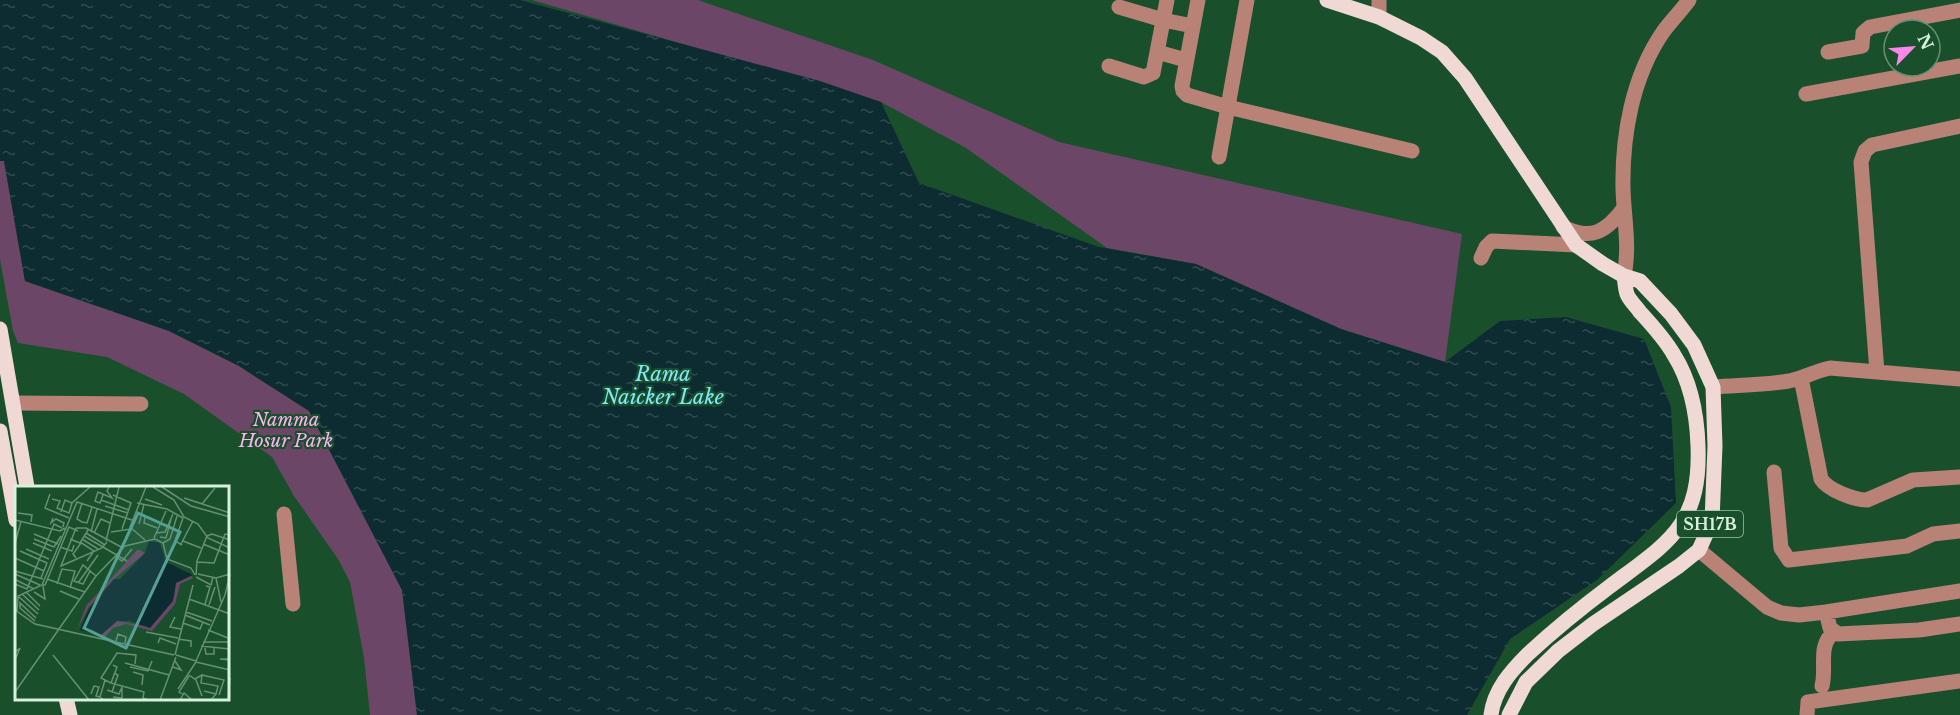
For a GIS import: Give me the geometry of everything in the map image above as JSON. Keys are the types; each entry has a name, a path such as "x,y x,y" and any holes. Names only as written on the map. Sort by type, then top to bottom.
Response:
{"main road":[{"name":"SH17B","path":"1327,0 1379,17 1421,38 1442,52 1465,78 1576,245 1624,276 1640,280 1671,314 1694,345 1713,387 1715,446 1712,521 1699,550 1558,651 1526,682 1509,715"},
{"name":"SH17B","path":"1491,715 1505,678 1549,635 1609,586 1646,561 1673,536 1686,517 1693,498 1698,477 1698,444 1692,398 1683,369 1673,353 1627,296 1624,276"},
{"path":"0,329 27,486"},
{"path":"0,431 15,514"},
{"path":"66,700 70,715"}],"street":[{"path":"1109,66 1144,77 1149,76 1154,70 1167,0"},
{"path":"1198,0 1182,86 1187,95 1412,151"},
{"path":"1219,157 1247,0"},
{"path":"1379,0 1379,17"},
{"path":"1624,276 1628,252 1624,208 1624,140 1629,112 1648,57 1682,3"},
{"path":"1119,7 1193,26"},
{"path":"1828,52 1862,46 1863,33 1870,27 1960,10"},
{"path":"1157,52 1186,60"},
{"path":"1806,94 1960,66"},
{"path":"1877,372 1861,162 1864,151 1872,145 1960,126"},
{"path":"1563,227 1577,234 1590,234 1609,225 1624,208"},
{"path":"1481,258 1486,247 1492,242 1576,245"},
{"path":"1713,387 1795,380 1818,370 1830,368 1960,379"},
{"path":"1795,380 1821,479 1827,486 1860,500 1867,500 1913,480 1960,477"},
{"path":"12,403 141,404"},
{"path":"1774,472 1781,548 1789,560 1907,546 1933,534 1960,531"},
{"path":"284,514 293,604"},
{"path":"1699,550 1767,607 1781,613 1799,615 1826,612 1960,591"},
{"path":"1826,612 1830,628 1838,634 1960,624"},
{"path":"1822,686 1823,648 1827,638 1834,632"},
{"path":"1807,715 1808,702 1960,681"}],"green space":[{"path":"532,0 698,0 873,60 1059,142 1462,234 1445,362 1341,329 1196,264 1107,248 966,148 881,102"},
{"name":"Namma Hosur Park","path":"0,161 4,161 25,281 169,331 239,366 309,411 402,590 417,715 370,715 364,658 350,582 338,559 294,496 272,457 184,394 107,357 18,343 13,331 0,259"}],"water":[{"name":"Rama Naicker Lake","path":"0,0 520,0 820,81 881,102 919,183 1099,247 1196,264 1341,329 1445,362 1500,321 1566,317 1644,339 1671,407 1676,503 1597,580 1510,639 1467,715 417,715 402,590 309,411 239,366 169,331 25,281 4,161 0,161"}]}
